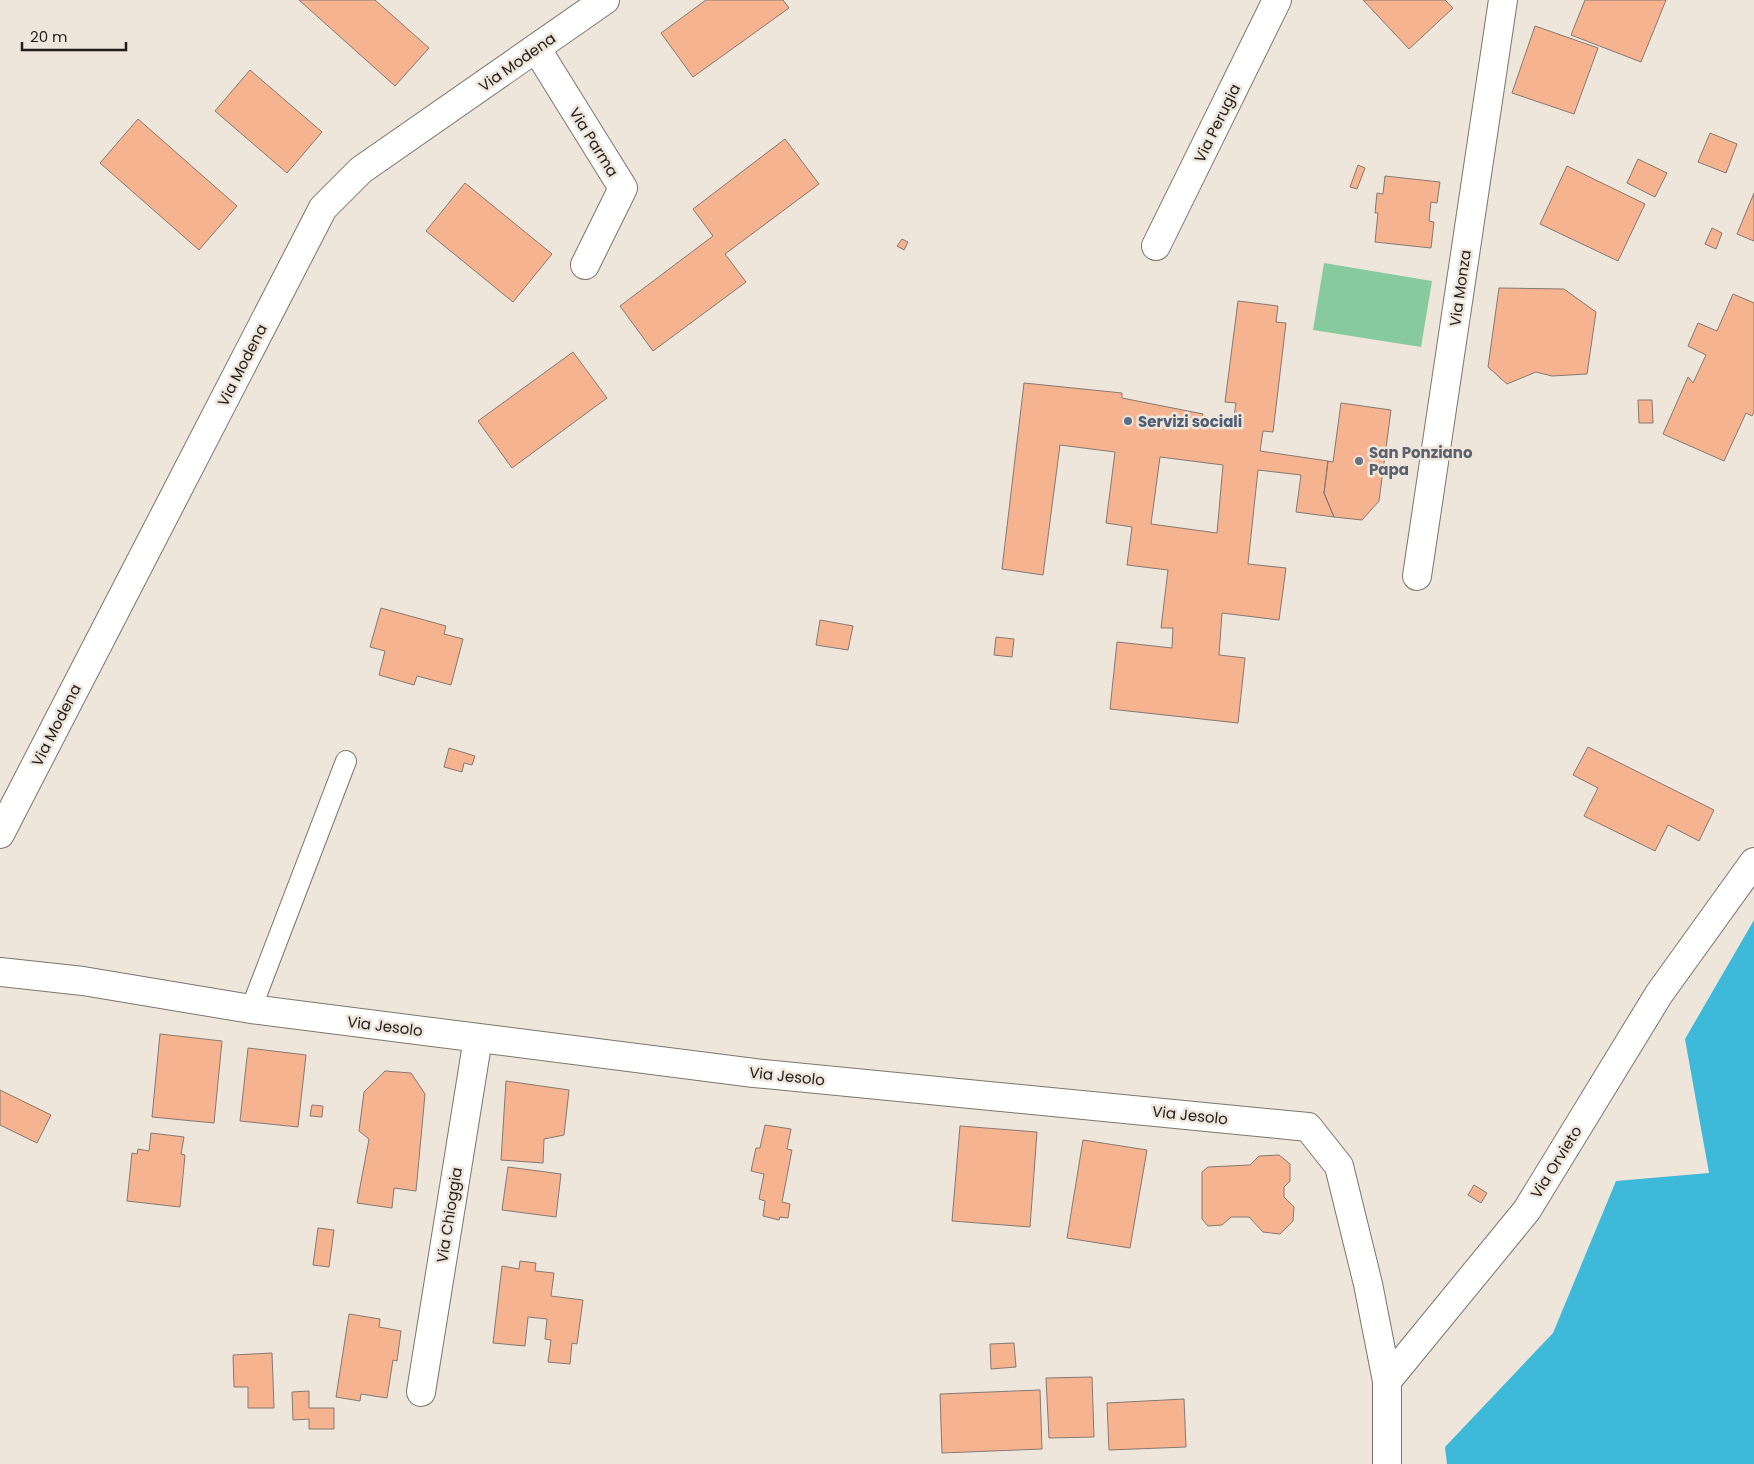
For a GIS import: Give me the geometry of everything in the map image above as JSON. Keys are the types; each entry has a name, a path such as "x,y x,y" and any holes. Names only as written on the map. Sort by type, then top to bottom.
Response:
{"street":[{"name":"Via Modena","path":"0,834 323,208 361,170 605,0"},
{"name":"Via Perugia","path":"1156,246 1277,0"},
{"name":"Via Monza","path":"1417,576 1503,0"},
{"name":"Via Parma","path":"536,48 623,188 585,264"},
{"name":"Via Orvieto","path":"1386,1381 1527,1210 1659,994 1754,862"},
{"name":"Via Jesolo","path":"0,972 83,981 251,1009 754,1073 1308,1127 1339,1166 1368,1284 1386,1381"},
{"name":"Via Chioggia","path":"421,1392 478,1038"},
{"path":"1386,1381 1387,1464"}],"lane":[{"path":"251,1009 346,760"}],"green space":[{"path":"1324,263 1432,281 1421,347 1313,330"}],"water":[{"path":"1754,920 1754,1464 1447,1464 1445,1447 1553,1333 1616,1181 1709,1173 1685,1039"}],"building":[{"path":"299,0 375,0 429,48 395,86"},
{"path":"706,0 783,0 789,8 693,77 661,33"},
{"path":"1363,0 1445,0 1453,8 1409,49"},
{"path":"1585,0 1666,0 1641,62 1571,35"},
{"path":"1535,26 1598,48 1574,114 1512,93"},
{"path":"250,70 322,132 287,173 215,111"},
{"path":"138,119 237,206 199,250 100,163"},
{"path":"1710,133 1737,144 1726,173 1698,162"},
{"path":"785,139 819,184 725,254 746,282 653,351 620,306 713,236 693,209"},
{"path":"1638,159 1667,173 1655,197 1627,183"},
{"path":"1358,165 1365,168 1357,189 1350,187"},
{"path":"1567,166 1645,204 1618,261 1540,224"},
{"path":"1385,176 1440,182 1437,203 1431,202 1429,221 1434,222 1431,248 1375,242 1378,213 1375,213 1377,193 1383,194"},
{"path":"465,183 552,254 513,302 426,231"},
{"path":"1754,193 1754,241 1737,234"},
{"path":"1712,228 1722,233 1716,249 1705,244"},
{"path":"902,239 908,242 904,250 897,246"},
{"path":"1499,288 1564,289 1596,312 1587,374 1552,376 1536,372 1507,384 1488,367"},
{"path":"1733,294 1754,303 1754,412 1752,416 1746,413 1724,461 1663,434 1688,377 1693,383 1706,355 1688,346 1698,323 1717,331"},
{"path":"1238,301 1278,306 1276,322 1286,323 1273,432 1263,431 1260,451 1328,461 1324,493 1334,517 1296,512 1301,475 1258,470 1248,564 1286,568 1279,620 1222,613 1219,655 1245,658 1238,723 1110,709 1117,642 1172,648 1173,628 1161,628 1168,570 1127,565 1132,527 1106,523 1115,452 1060,445 1043,575 1002,569 1024,383 1122,393 1122,398 1203,414 1202,419 1233,423 1236,403 1225,402","holes":["1160,457 1223,465 1217,533 1151,524"]},
{"path":"573,352 607,398 512,468 478,421"},
{"path":"1638,400 1652,400 1653,423 1639,423"},
{"name":"San Ponziano Papa","path":"1341,403 1391,410 1379,501 1362,520 1334,517 1324,493 1328,461 1333,462"},
{"path":"381,608 446,626 444,634 463,639 451,685 417,676 414,685 379,675 385,651 370,647"},
{"path":"820,620 853,626 848,650 816,645"},
{"path":"996,637 1014,639 1012,657 994,655"},
{"path":"1588,747 1714,810 1699,841 1668,825 1655,851 1584,816 1598,788 1573,775"},
{"path":"449,748 475,756 472,765 464,763 462,772 444,767"},
{"path":"160,1034 222,1041 214,1123 152,1117"},
{"path":"248,1048 306,1055 298,1127 240,1121"},
{"path":"385,1071 411,1073 425,1094 416,1191 394,1188 392,1208 357,1203 369,1139 359,1131 364,1092"},
{"path":"506,1081 569,1090 564,1135 544,1139 543,1163 501,1160"},
{"path":"0,1090 51,1115 37,1143 0,1125"},
{"path":"312,1105 323,1106 322,1117 310,1116"},
{"path":"765,1125 791,1129 787,1149 792,1150 782,1202 790,1204 788,1218 780,1217 779,1220 763,1216 765,1201 759,1199 764,1174 751,1171 756,1148 760,1148"},
{"path":"960,1126 1037,1132 1030,1227 952,1221"},
{"path":"151,1133 184,1137 181,1154 185,1155 180,1207 127,1201 132,1153 137,1154 138,1149 149,1151"},
{"path":"1083,1140 1147,1150 1130,1248 1067,1238"},
{"path":"1279,1155 1290,1164 1290,1181 1284,1187 1284,1197 1294,1207 1293,1221 1280,1234 1263,1232 1249,1217 1231,1217 1222,1225 1208,1226 1202,1219 1202,1172 1208,1167 1250,1165 1259,1156"},
{"path":"508,1167 561,1174 556,1217 502,1210"},
{"path":"1474,1185 1487,1193 1481,1203 1468,1195"},
{"path":"318,1228 334,1230 329,1267 313,1265"},
{"path":"520,1261 536,1263 535,1271 554,1273 551,1296 583,1300 577,1344 572,1343 570,1364 548,1362 551,1340 545,1339 547,1319 528,1317 525,1346 493,1343 502,1266 519,1269"},
{"path":"349,1314 380,1319 379,1327 401,1331 397,1361 393,1360 387,1398 361,1394 360,1401 336,1397"},
{"path":"1014,1343 1016,1367 991,1369 990,1344"},
{"path":"272,1353 274,1408 248,1408 248,1387 234,1387 233,1355"},
{"path":"1092,1377 1094,1437 1049,1438 1046,1378"},
{"path":"1040,1390 1042,1449 942,1453 940,1394"},
{"path":"309,1391 309,1408 334,1408 334,1429 309,1429 309,1419 293,1420 292,1392"},
{"path":"1184,1399 1186,1447 1109,1450 1107,1403"}],"place":[{"name":"Servizi sociali","path":"1128,421"},
{"name":"San Ponziano Papa","path":"1359,461"}]}
